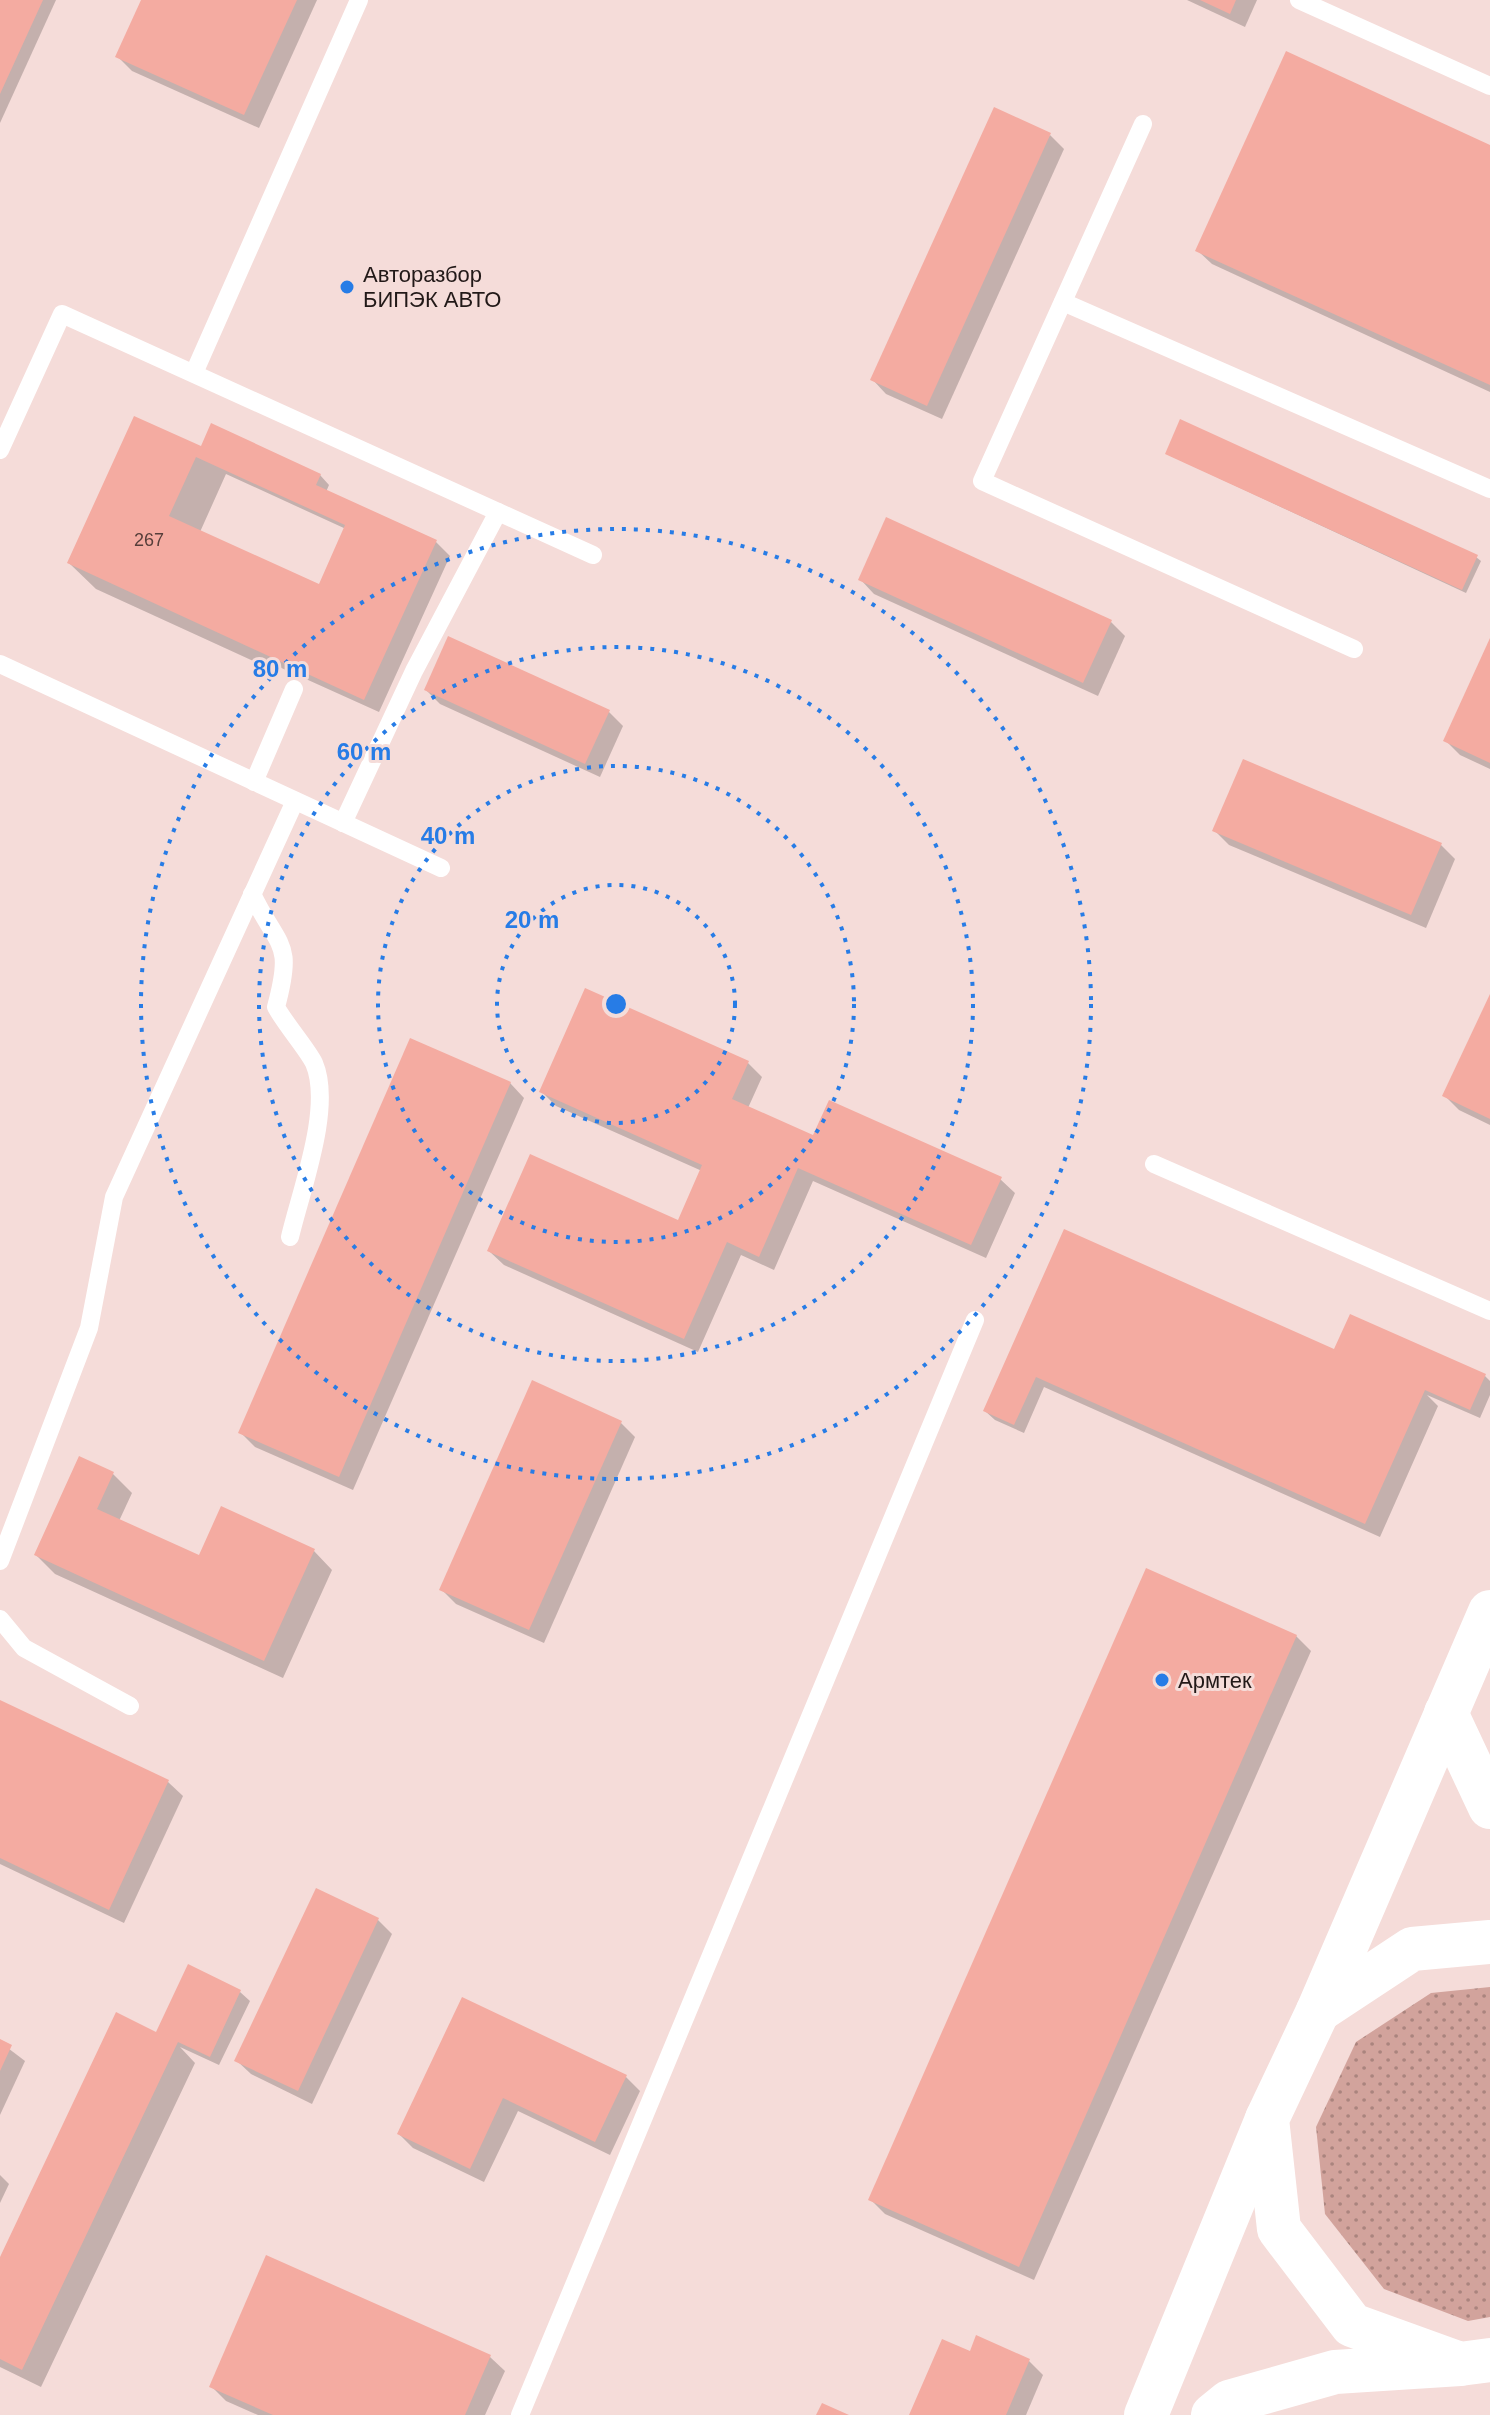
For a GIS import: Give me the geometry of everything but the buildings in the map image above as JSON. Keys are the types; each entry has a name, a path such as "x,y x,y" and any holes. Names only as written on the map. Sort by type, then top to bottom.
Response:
{"main road":[{"path":"1146,2415 1267,2119 1318,2011 1490,1612"},
{"path":"1446,1713 1490,1807"},
{"path":"1318,2011 1412,1949 1490,1942"},
{"path":"1267,2119 1279,2229 1352,2325 1475,2362"},
{"path":"1213,2415 1229,2402 1335,2372 1475,2362"}],"lane":[{"path":"194,373 359,0"},
{"path":"1299,0 1490,86"},
{"path":"1143,124 982,481 1354,649"},
{"path":"1063,302 1490,489"},
{"path":"0,450 62,314 593,555"},
{"path":"343,823 414,671 498,512"},
{"path":"0,664 441,868"},
{"path":"254,782 294,689"},
{"path":"0,1561 89,1328 114,1197 295,801"},
{"path":"252,894 282,943 286,970 276,1007 292,1036 313,1061 322,1090 290,1237"},
{"path":"1154,1164 1490,1311"},
{"path":"520,2415 975,1320"},
{"path":"0,1619 24,1648 130,1706"}],"shaded area":[{"path":"1490,1987 1490,2317 1468,2321 1384,2289 1325,2214 1316,2127 1356,2042 1431,1993"}],"place":[{"name":"Авторазбор БИПЭК АВТО","path":"347,287"},
{"name":"Армтек","path":"1162,1680"}]}
